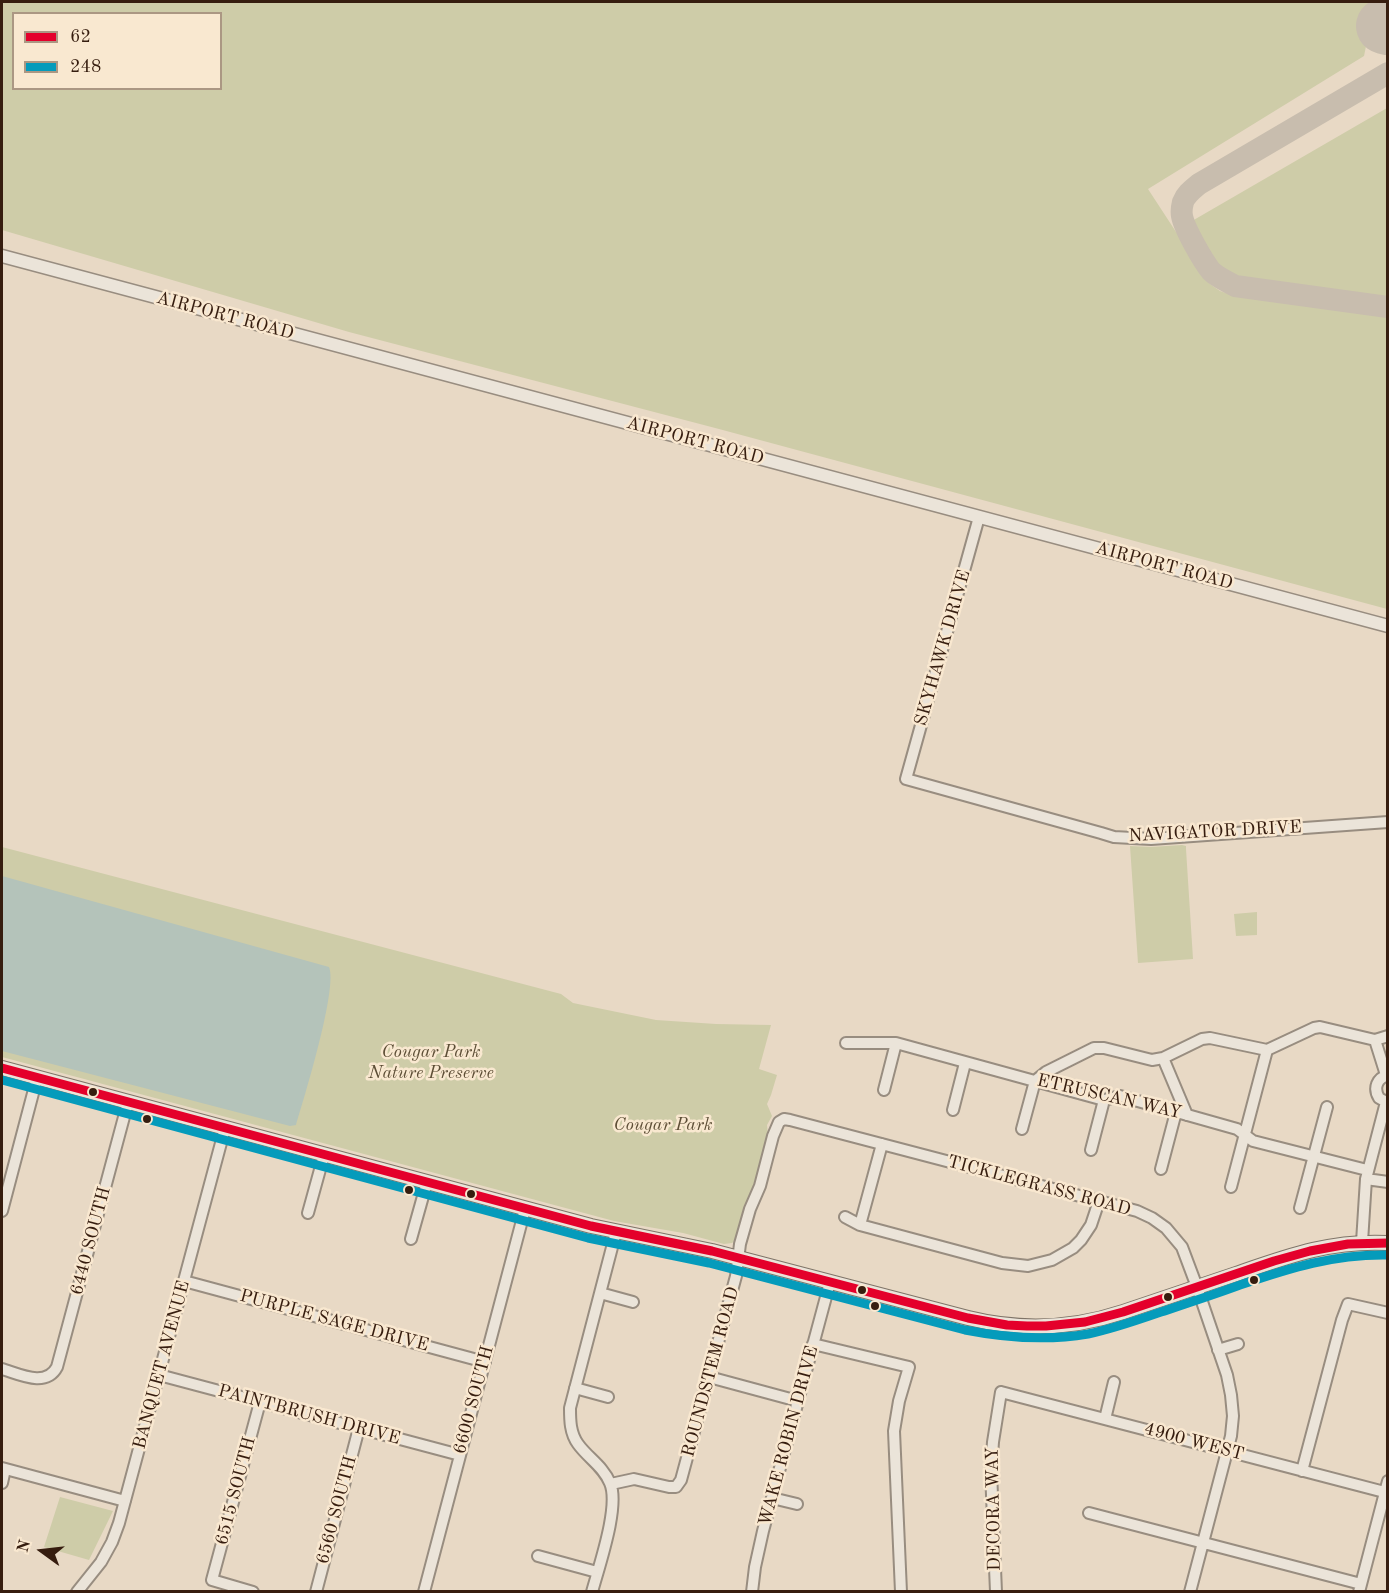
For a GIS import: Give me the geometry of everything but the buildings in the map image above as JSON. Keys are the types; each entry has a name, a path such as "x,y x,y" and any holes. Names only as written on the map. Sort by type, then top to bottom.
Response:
{"main road":[{"path":"2,1068 525,1209 616,1232 684,1244 1008,1326 1065,1326 1094,1321 1302,1252 1362,1242 1388,1243"}],"street":[{"name":"AIRPORT ROAD","path":"2,256 1388,626"},
{"name":"SKYHAWK DRIVE","path":"906,780 979,517"},
{"name":"NAVIGATOR DRIVE","path":"906,780 1114,837 1150,838 1388,822"},
{"path":"1022,1129 1035,1081 1046,1072 1098,1047 1152,1060 1163,1058 1202,1039 1209,1038 1267,1050 1320,1027 1375,1040 1388,1036"},
{"path":"1362,1242 1366,1175 1387,1102 1379,1098 1376,1089 1378,1080 1387,1075 1375,1040"},
{"name":"ETRUSCAN WAY","path":"846,1043 896,1043 1104,1100 1120,1096 1237,1129 1253,1141 1314,1157 1388,1182"},
{"path":"884,1090 896,1043"},
{"path":"1231,1187 1267,1050"},
{"path":"1161,1170 1182,1113 1163,1058"},
{"path":"953,1110 965,1063"},
{"path":"2,1211 6,1178 37,1077"},
{"path":"1091,1150 1104,1100"},
{"name":"6440 SOUTH","path":"2,1369 39,1378 50,1377 56,1371 128,1102"},
{"path":"1300,1208 1327,1107"},
{"name":"TICKLEGRASS ROAD","path":"779,1122 790,1119 1099,1201 1144,1214 1166,1228 1182,1247 1230,1385 1233,1406 1227,1451 1190,1592"},
{"name":"ROUNDSTEM ROAD","path":"611,1484 634,1479 676,1487 685,1470 736,1276 750,1209 760,1186 779,1122"},
{"name":"BANQUET AVENUE","path":"77,1592 101,1562 119,1523 225,1128"},
{"path":"860,1225 882,1144"},
{"path":"308,1212 324,1155"},
{"path":"411,1239 427,1182"},
{"path":"844,1217 860,1225 1020,1266 1044,1263 1077,1253 1091,1225 1099,1201"},
{"name":"6600 SOUTH","path":"424,1592 525,1209"},
{"path":"592,1592 613,1512 614,1497 611,1484 597,1463 577,1443 572,1431 570,1408 616,1232"},
{"name":"PURPLE SAGE DRIVE","path":"184,1281 484,1362"},
{"name":"WAKE ROBIN DRIVE","path":"752,1592 757,1558 772,1497 830,1282"},
{"path":"600,1293 633,1302"},
{"path":"1302,1471 1348,1304 1388,1312"},
{"path":"813,1344 909,1367 898,1401 894,1431 901,1592"},
{"path":"1218,1350 1238,1344"},
{"name":"PAINTBRUSH DRIVE","path":"159,1375 460,1455"},
{"path":"709,1377 798,1401"},
{"path":"1105,1419 1114,1382"},
{"path":"575,1388 608,1397"},
{"name":"4900 WEST","path":"1001,1392 1302,1471 1387,1489"},
{"name":"DECORA WAY","path":"996,1592 991,1471 1001,1392"},
{"name":"6515 SOUTH","path":"253,1592 212,1580 260,1402"},
{"name":"6560 SOUTH","path":"316,1592 359,1428"},
{"path":"2,1483 3,1469 125,1501"},
{"path":"1089,1513 1203,1542 1360,1588 1387,1489"},
{"path":"772,1497 797,1504"},
{"path":"538,1556 597,1572"}],"green space":[{"path":"2,2 1375,2 1364,56 1148,189 1210,284 1220,291 1235,296 1387,316 1387,609 349,332 2,230"},
{"path":"1387,108 1387,297 1236,277 1225,273 1192,221"},
{"path":"1130,846 1186,846 1193,959 1138,963"},
{"name":"Cougar Park","path":"2,847 561,994 573,1003 656,1020 771,1025 759,1069 777,1075 767,1104 772,1116 767,1125 768,1135 756,1183 745,1208 738,1238 732,1243 724,1244 683,1233 614,1221 2,1057"},
{"path":"1257,912 1257,935 1236,936 1234,914"},
{"path":"60,1497 113,1511 89,1560 44,1547"}],"shaded area":[{"path":"2,876 329,967 329,997 325,1019 296,1125 290,1126 2,1051"}],"taxiway":[{"path":"1388,73 1199,184 1184,199 1182,205 1183,221 1211,271 1235,286 1388,307"}],"runway":[{"path":"1384,26 1388,27"}],"transit line":[{"name":"62","path":"2,1068 591,1226 712,1251 968,1318 1007,1325 1046,1326 1085,1322 1123,1312 1310,1251 1348,1244 1388,1243"},
{"name":"248","path":"2,1080 588,1238 709,1263 965,1330 996,1335 1042,1338 1088,1334 1132,1322 1295,1268 1349,1257 1388,1255"}],"park label":[{"name":"Cougar Park Nature Preserve","path":"431,1062"}]}
